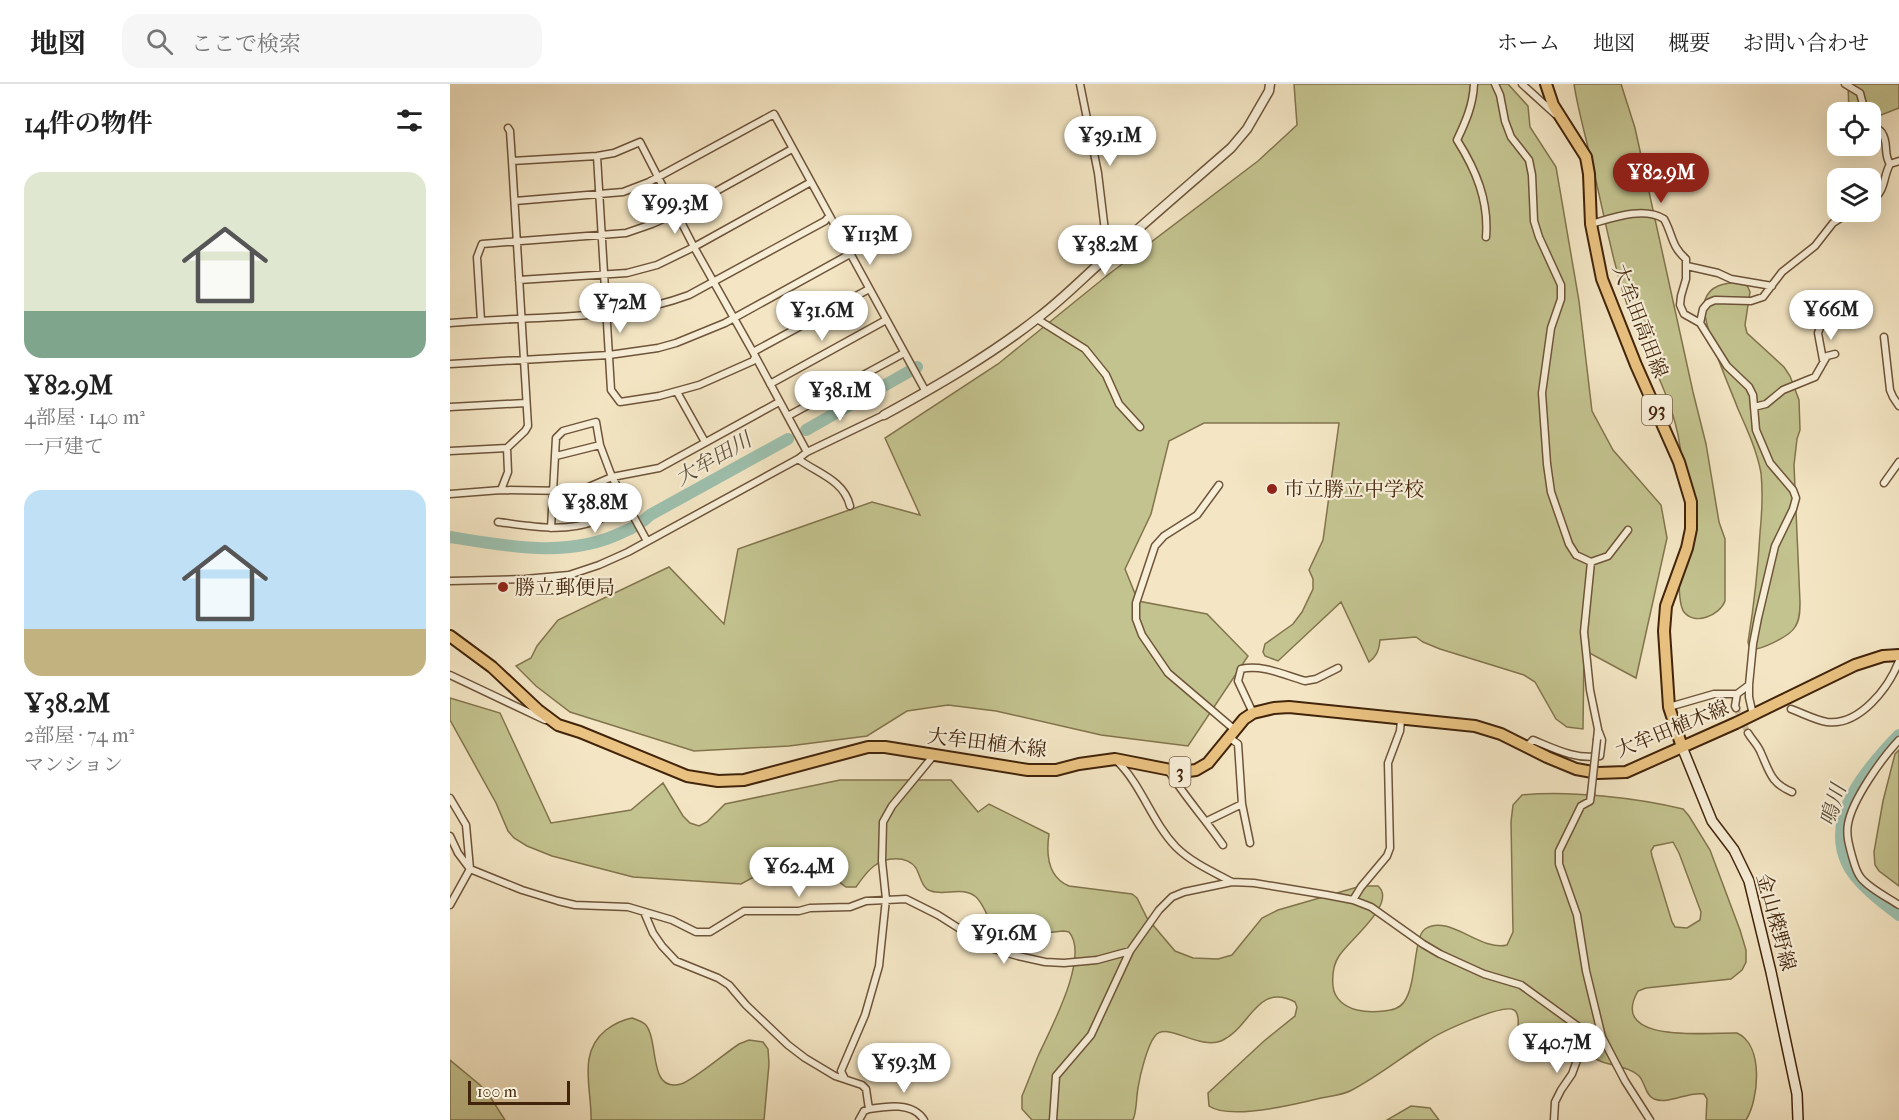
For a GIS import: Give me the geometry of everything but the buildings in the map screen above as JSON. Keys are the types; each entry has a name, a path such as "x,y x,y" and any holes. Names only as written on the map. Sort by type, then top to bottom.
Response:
{"main road":[{"name":"大牟田高田線","path":"1546,84 1553,105 1586,157 1591,224 1605,286 1636,365 1676,455 1692,502 1691,529 1687,548 1665,606 1664,641 1669,707 1682,747"},
{"name":"大牟田植木線","path":"450,636 558,724 687,776 718,781 744,780 868,747 885,747 1028,770 1056,770 1115,759 1181,772 1196,770 1208,764 1244,719 1252,713 1289,707 1475,726 1502,734 1576,769 1626,772 1855,665 1883,656 1899,654"},
{"name":"金山檪野線","path":"1682,747 1712,821 1734,850 1749,881 1795,1084 1798,1120"}],"street":[{"path":"1080,84 1090,124 1098,173 1108,256"},
{"path":"450,581 569,575 599,565 798,459 807,452 926,392 1037,319 1231,148 1247,129 1269,91 1270,84"},
{"path":"1473,84 1470,112 1457,140 1480,185 1486,206 1486,237"},
{"path":"1495,84 1511,137 1529,160 1534,221 1561,285 1561,299 1551,328 1542,393 1551,492 1569,544 1576,555 1591,562 1608,556 1628,530"},
{"path":"1522,84 1563,120"},
{"path":"1845,84 1860,93 1862,102"},
{"path":"515,201 623,192 658,177 774,114 926,392"},
{"path":"450,452 507,448 528,426 515,201 508,128"},
{"path":"1881,132 1884,138 1886,158 1890,164 1881,192"},
{"path":"512,161 597,156 614,153 640,142 694,247 807,452"},
{"path":"481,321 477,257 482,244 626,233 652,225 676,213 792,149"},
{"path":"597,156 611,390 620,402 677,392 699,385 753,361 754,354"},
{"path":"1890,164 1899,161"},
{"path":"519,280 627,273 657,265 811,182"},
{"path":"1591,224 1629,214 1657,215 1664,219 1677,252 1686,259 1686,279 1680,305 1684,314 1700,323 1727,366 1749,387 1753,395 1756,430 1770,463 1793,490 1796,498 1775,546 1756,627 1749,685 1752,715"},
{"path":"450,323 606,315 667,303 689,295 825,221 829,216"},
{"path":"1700,323 1703,309 1715,300 1751,301 1763,297 1782,272 1815,246 1835,222"},
{"path":"450,364 609,355 649,350 711,329 850,254"},
{"path":"1687,266 1718,273 1731,279 1772,286"},
{"path":"754,354 869,289"},
{"path":"1823,361 1818,333 1824,317"},
{"path":"1037,319 1085,349 1106,375 1119,404 1140,427"},
{"path":"770,384 886,320"},
{"path":"1884,338 1890,390 1899,406"},
{"path":"788,416 904,353"},
{"path":"1754,406 1766,404 1784,390 1815,376 1827,356 1834,354"},
{"path":"677,392 705,442"},
{"path":"450,494 501,490 584,489 612,477 658,468 779,402"},
{"path":"450,407 526,403"},
{"path":"551,528 556,438 563,432 596,422 600,445 612,477 647,541"},
{"path":"556,456 600,445"},
{"path":"501,490 508,472 507,448"},
{"path":"798,459 834,480 850,506"},
{"path":"1884,483 1899,462"},
{"path":"1219,485 1197,515 1164,536 1155,546 1136,603 1136,619 1142,635 1168,673 1233,734 1238,744 1242,804 1250,843"},
{"path":"498,522 551,528 593,522 629,506"},
{"path":"1527,746 1533,740 1570,755 1588,758 1600,756 1602,740 1590,690 1584,632 1591,562"},
{"path":"1791,709 1826,722 1854,716 1882,693 1899,661"},
{"path":"1252,713 1238,681 1241,669 1250,667 1265,669 1311,681 1338,668"},
{"path":"450,675 522,710 580,732"},
{"path":"1669,707 1714,694 1737,694 1749,685"},
{"path":"1736,708 1737,694"},
{"path":"1353,900 1387,856 1390,848 1389,763 1400,732 1401,720"},
{"path":"1598,729 1590,801 1581,806 1559,851 1559,864 1577,915 1586,971 1602,1037 1625,1081 1650,1120"},
{"path":"1748,733 1761,752 1772,780 1792,792"},
{"path":"1899,740 1875,770 1853,808 1848,822 1847,836 1860,877 1899,905"},
{"path":"845,1079 841,1071 865,1015 879,966 886,899 882,861 883,822 892,806 934,755"},
{"path":"1115,759 1128,772 1165,833 1177,848 1207,869 1232,882"},
{"path":"1168,770 1182,793 1207,821 1223,845"},
{"path":"450,798 466,825 470,868 450,904"},
{"path":"1207,821 1242,804"},
{"path":"450,836 458,853 470,868 522,890 574,905 628,907 672,920 696,932 710,932 744,910 799,911 810,908 849,907 866,901 906,899 938,915 990,948 1035,960 1064,963 1097,960 1130,951"},
{"path":"1053,1120 1056,1076 1091,1035 1130,951 1159,910 1172,897 1184,892 1232,882 1275,886 1353,900 1371,907 1440,954 1484,974 1521,985 1587,1033 1602,1037"},
{"path":"644,912 653,933 676,961 718,978 729,985 746,1005 788,1045 835,1076 862,1085 866,1089 869,1109"},
{"path":"1554,1120 1555,1102 1572,1074 1587,1033"},
{"path":"859,1120 864,1111 869,1109 905,1106 919,1113 924,1120"}],"green space":[{"path":"1294,84 1508,84 1528,106 1530,127 1556,167 1579,301 1592,411 1613,450 1661,505 1667,538 1636,678 1584,650 1583,729 1567,727 1556,719 1535,682 1524,675 1440,649 1416,637 1380,640 1377,653 1369,662 1341,602 1278,661 1265,656 1263,652 1265,644 1293,624 1302,612 1313,589 1313,579 1309,570 1323,540 1339,423 1204,423 1169,441 1151,514 1125,569 1138,601 1207,614 1248,656 1188,746 1101,735 996,711 948,705 907,711 867,736 789,746 694,751 570,712 536,686 516,666 531,658 537,646 558,620 669,567 724,624 738,549 872,502 920,515 885,438 998,364 1109,274 1258,161 1297,125"},
{"path":"1574,84 1621,84 1635,128 1706,444 1719,522 1725,539 1725,601 1718,611 1707,617 1689,616 1682,607 1679,573 1681,550 1686,531 1686,507 1680,446 1665,393 1623,292"},
{"path":"1848,84 1899,84 1899,108 1881,115 1881,102 1849,102"},
{"path":"1739,282 1746,285 1750,292 1745,325 1747,333 1784,367 1799,400 1800,430 1794,465 1799,615 1797,624 1788,634 1771,644 1756,649 1749,646 1748,642 1758,560 1762,503 1761,473 1751,440 1716,354 1704,310 1705,300 1710,291 1723,284"},
{"path":"450,698 500,713 551,823 631,810 663,783 683,816 690,823 699,826 707,822 725,804 840,780 951,780 978,812 989,804 1049,834 1048,857 1053,871 1062,882 1069,886 1132,894 1137,898 1147,918 1175,951 1193,958 1218,959 1232,955 1262,918 1278,910 1361,886 1378,886 1382,893 1382,902 1377,912 1339,956 1333,974 1334,991 1338,999 1348,1007 1367,1011 1393,1010 1404,1002 1412,981 1417,947 1425,929 1434,925 1444,926 1486,943 1497,946 1507,945 1513,932 1511,822 1513,805 1522,795 1603,796 1645,801 1683,809 1710,850 1740,930 1746,950 1746,962 1742,970 1731,979 1646,988 1638,991 1632,1008 1637,1020 1649,1028 1686,1034 1737,1033 1746,1039 1755,1060 1754,1099 1746,1120 1706,1120 1707,1099 1704,1094 1692,1094 1666,1100 1654,1099 1635,1073 1596,1059 1568,1034 1521,1059 1515,1054 1518,1030 1517,1013 1508,1009 1485,1014 1436,1036 1372,1079 1345,1093 1263,1110 1232,1112 1209,1106 1208,1093 1264,1041 1295,1016 1297,1007 1295,1002 1282,997 1262,1002 1240,1027 1221,1041 1203,1042 1167,1032 1160,1032 1155,1036 1142,1068 1133,1120 1032,1120 1022,1109 1022,1096 1072,974 1075,958 1074,943 1069,932 1025,935 1004,933 994,927 976,897 965,892 928,890 923,885 916,868 902,859 890,859 879,863 869,870 856,887 846,887 820,868 801,864 780,865 741,884 633,877 552,856 527,846 508,831 496,803 450,720","holes":["1673,842 1701,912 1700,920 1687,928 1675,927 1672,922 1651,851 1654,846"]},
{"path":"1899,750 1899,886 1879,871 1875,865 1874,852 1883,801 1895,754"},
{"path":"632,1018 645,1024 652,1041 659,1073 663,1081 670,1085 686,1082 739,1044 749,1040 763,1042 768,1049 769,1064 764,1120 591,1120 588,1072 592,1049 597,1039 606,1030 618,1022"},
{"path":"450,1060 480,1085 505,1120 450,1120"},
{"path":"1411,1106 1430,1108 1439,1120 1387,1120"}],"waterway":[{"name":"大牟田川","path":"806,430 917,367"},
{"name":"大牟田川","path":"450,537 538,548 559,548 602,540 634,527 650,515 788,439"},
{"name":"鳴川","path":"1899,735 1863,777 1853,793 1841,827 1842,845 1851,870 1870,892 1899,915"}],"tunnel":[{"path":"1736,708 1748,733"}],"place":[{"name":"市立勝立中学校","path":"1272,489"},
{"name":"勝立郵便局","path":"503,587"}]}
